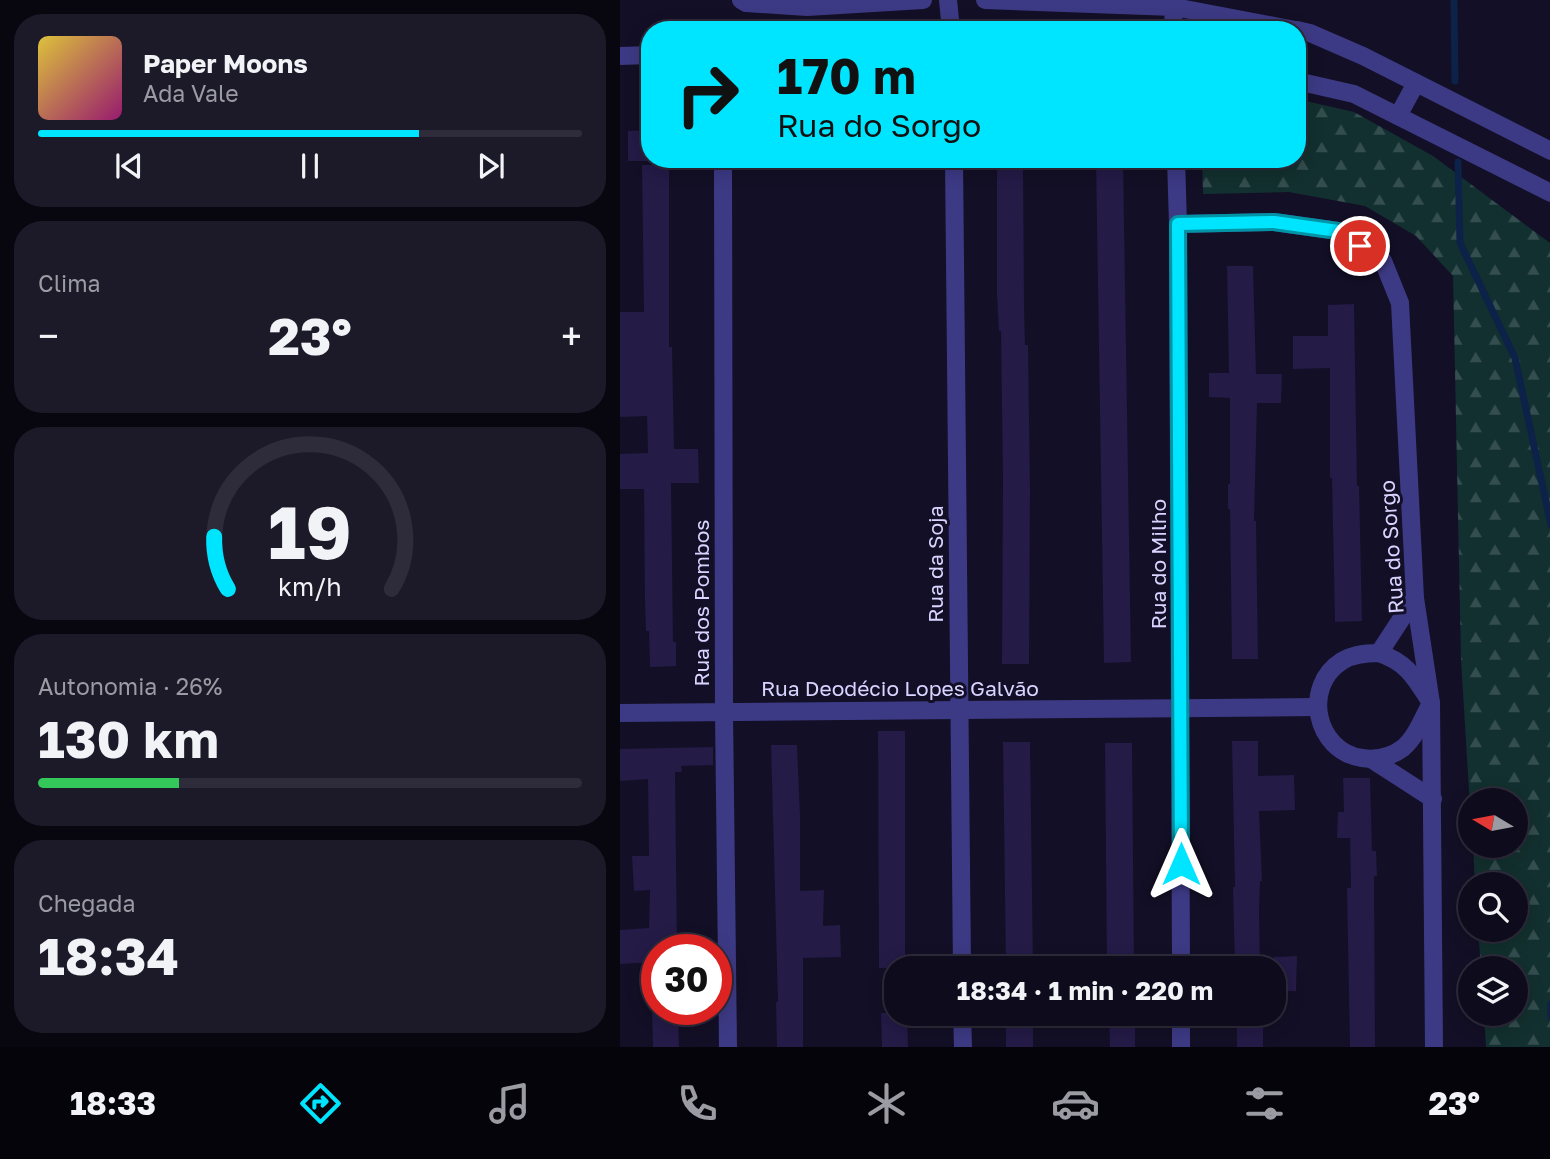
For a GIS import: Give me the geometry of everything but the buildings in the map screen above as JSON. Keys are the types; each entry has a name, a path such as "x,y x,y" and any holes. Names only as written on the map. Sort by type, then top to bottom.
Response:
{"street":[{"path":"741,0 807,7 923,0"},
{"path":"948,0 950,21"},
{"path":"985,0 1174,4 1254,21"},
{"path":"1306,32 1352,51 1550,151"},
{"path":"620,56 641,55"},
{"path":"1306,83 1354,94 1550,193"},
{"path":"1398,116 1416,83"},
{"name":"Rua dos Pombos","path":"723,168 724,712 728,1047"},
{"name":"Rua da Soja","path":"954,168 962,956"},
{"name":"Rua do Milho","path":"1176,168 1181,956"},
{"name":"Rua do Sorgo","path":"1178,224 1274,222 1338,231 1383,261 1400,303 1416,598 1431,703 1434,1047"},
{"path":"1378,653 1416,598"},
{"path":"1360,653 1378,653 1396,659 1410,671 1431,703 1414,736 1403,748 1388,756 1371,759 1355,757 1340,750 1328,738 1320,723 1317,707 1320,688 1329,672 1343,660 1360,653"},
{"name":"Rua Deodécio Lopes Galvão","path":"620,713 1317,707"},
{"path":"1371,759 1433,799"},
{"path":"962,1026 963,1047"},
{"path":"1181,1026 1181,1047"}],"green space":[{"path":"1306,101 1354,112 1433,156 1550,243 1550,1047 1486,1047 1485,1026 1528,1026 1528,956 1480,956 1479,942 1528,942 1528,872 1474,872 1474,858 1528,858 1528,788 1469,788 1461,659 1453,276 1416,236 1365,206 1289,192 1203,194 1202,168 1306,168"}],"waterway":[{"path":"1454,0 1455,81"},
{"path":"1458,162 1460,243 1515,358 1551,525"},
{"path":"1551,1004 1551,1017"}],"route":[{"path":"1181,864 1178,224 1274,222 1338,231 1360,246"}]}
